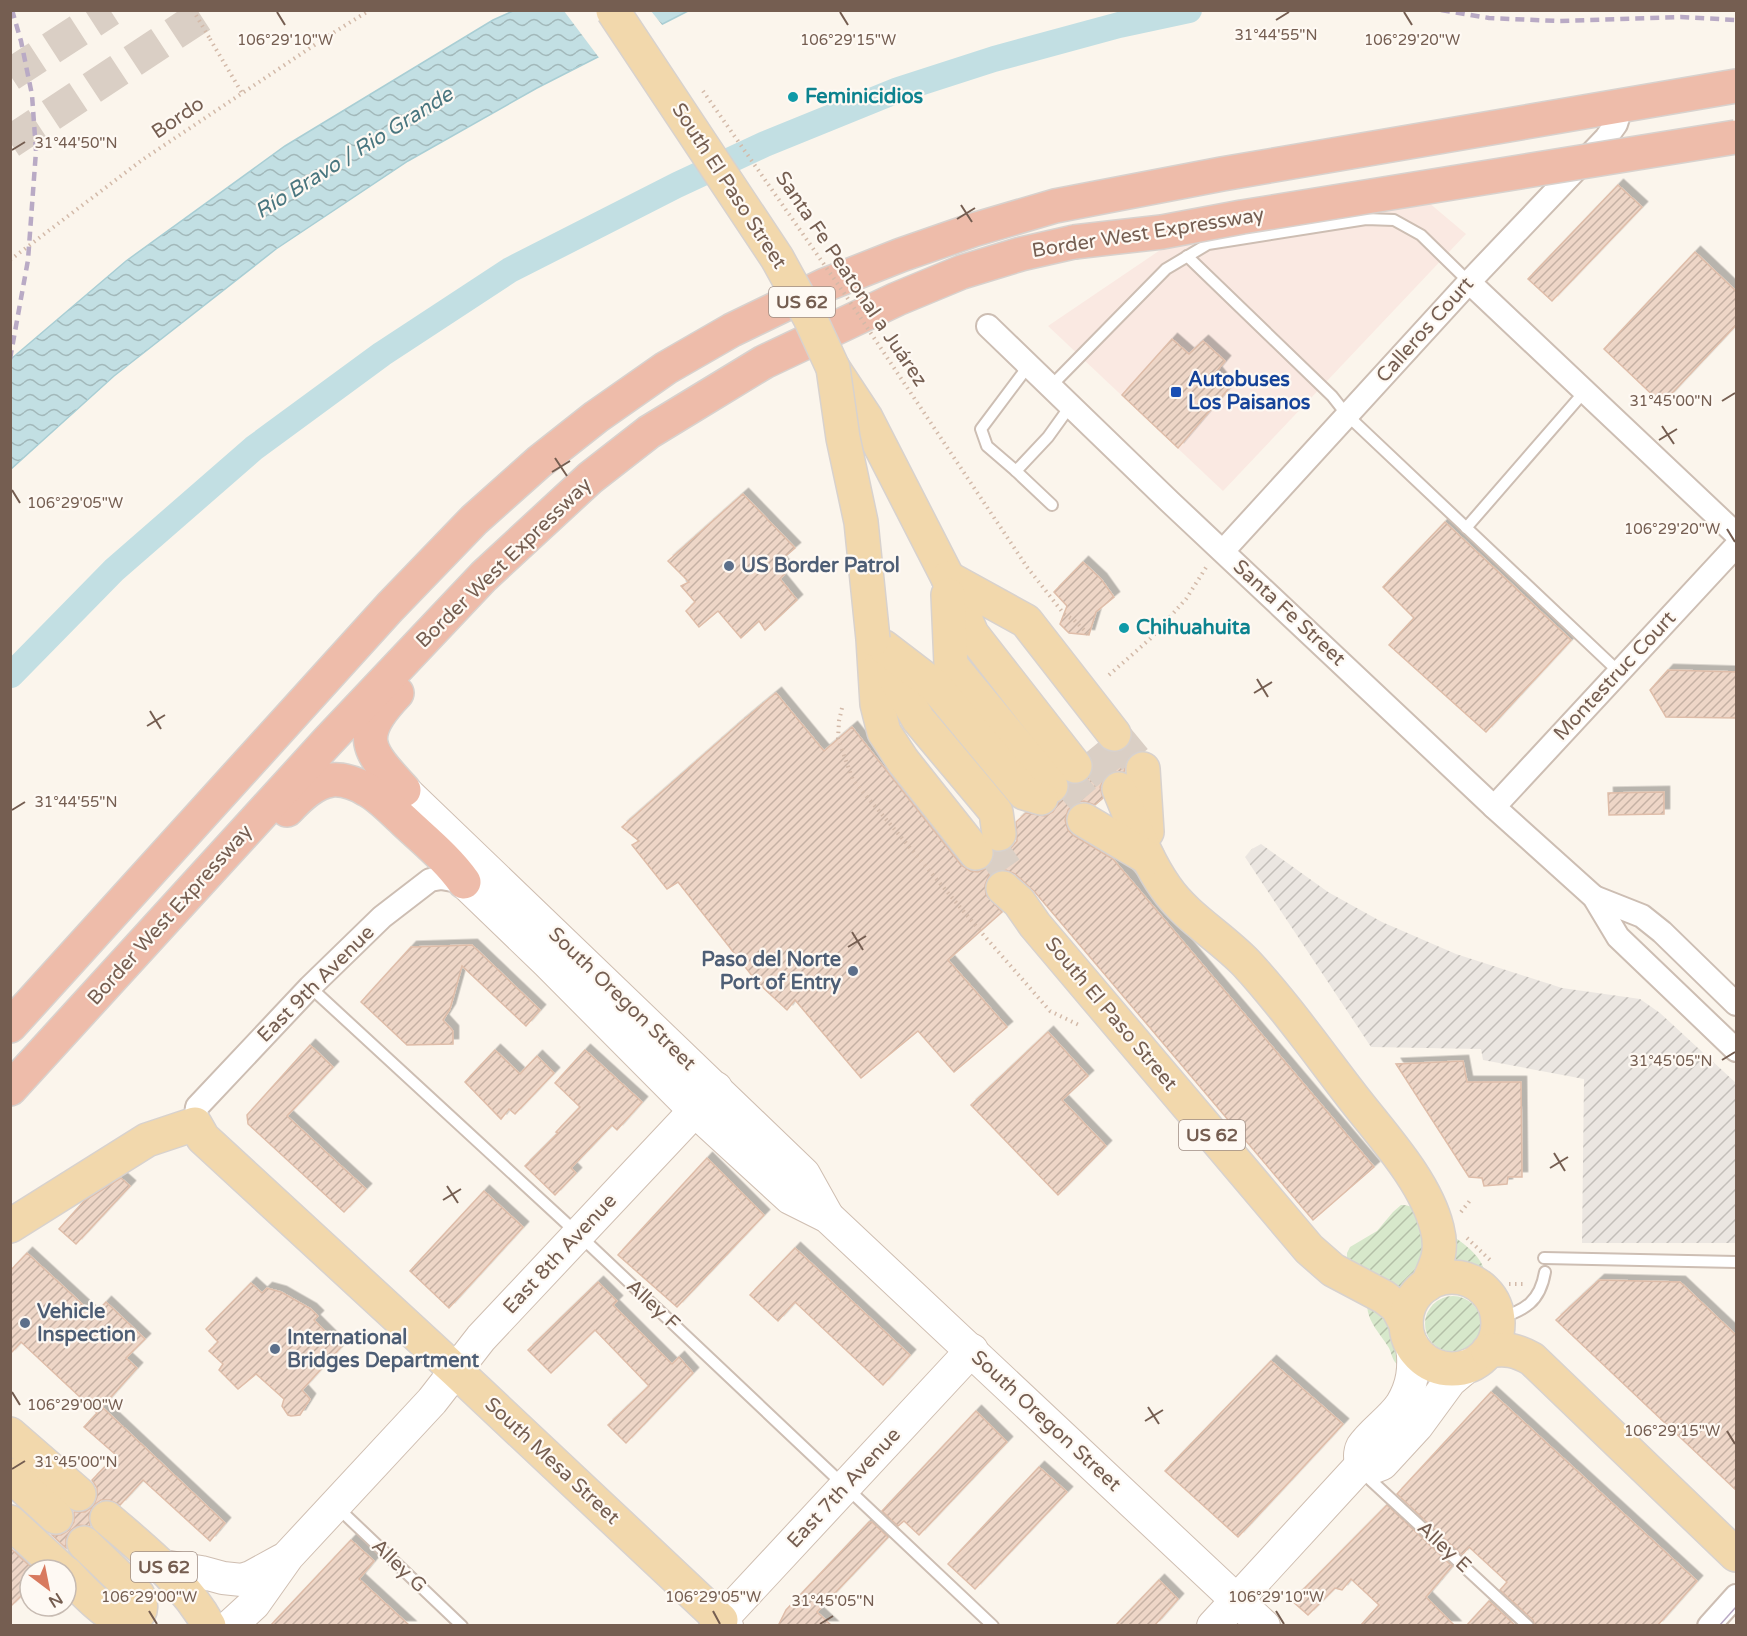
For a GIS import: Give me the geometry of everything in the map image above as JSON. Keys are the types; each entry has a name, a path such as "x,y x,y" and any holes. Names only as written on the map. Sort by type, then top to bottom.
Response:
{"highway":[{"name":"Border West Expressway","path":"10,1026 390,607 474,520 539,462 596,417 666,368 732,330 825,285 901,255 973,230 1055,206 1222,174 1737,86"},
{"name":"Border West Expressway","path":"10,1089 328,741 484,576 590,478 650,432 764,362 897,299 962,272 1021,254 1074,242 1162,232 1276,211 1737,137"},
{"path":"404,790 380,764 370,748 370,729 382,708 546,538 623,468 650,432"},
{"path":"10,1112 300,797 322,782 334,780 348,782 369,791 452,865 464,882"}],"main road":[{"name":"South El Paso Street","path":"613,11 738,196 777,258 810,318 833,368 866,418 948,579 972,634 1076,765"},
{"name":"South El Paso Street","path":"833,368 843,438 861,522 877,704 884,732 903,761 988,843"},
{"path":"873,639 935,686 1024,793 1076,765 1026,621 948,579"},
{"path":"1148,858 1112,795 1173,898 1246,963 1291,1016 1404,1165 1423,1195 1437,1230 1440,1247 1437,1265 1426,1285 1412,1300 1409,1335"},
{"name":"South El Paso Street","path":"1012,890 1043,934 1309,1249 1333,1270 1384,1297 1397,1308 1409,1335"},
{"path":"10,1226 147,1140 195,1124"},
{"name":"South Mesa Street","path":"195,1124 203,1138 456,1371 721,1624"},
{"path":"1426,1285 1452,1277 1463,1278 1476,1284 1487,1293 1498,1319 1494,1341 1479,1358"},
{"name":"US 62","path":"1409,1335 1420,1357 1440,1367 1454,1369 1504,1348 1518,1351 1532,1359 1737,1555"},
{"path":"10,1434 79,1494"},
{"path":"10,1475 56,1517"},
{"name":"US 62","path":"107,1518 163,1566 193,1600 209,1626"},
{"path":"10,1522 49,1558"},
{"path":"78,1585 108,1612 121,1620 132,1620 139,1614 142,1605 138,1595 84,1543"}],"street":[{"name":"Calleros Court","path":"1223,551 1469,282 1606,138 1616,124 1621,108"},
{"path":"1469,282 1737,534"},
{"name":"Santa Fe Street","path":"988,326 1494,807 1594,897 1618,937 1737,1050"},
{"name":"Montestruc Court","path":"1494,807 1737,546"},
{"name":"South Oregon Street","path":"404,790 804,1174 828,1217"},
{"name":"East 9th Avenue","path":"195,1124 197,1107 310,987 382,917 430,880 441,878 464,882"},
{"name":"South Oregon Street","path":"464,882 694,1110 790,1198 828,1217 1264,1626"},
{"name":"Santa Fe Street","path":"1594,897 1642,916 1662,932 1737,1004"},
{"name":"East 8th Avenue","path":"230,1626 254,1604 288,1556 432,1401 481,1338 716,1088"},
{"path":"1213,1626 1360,1467 1362,1447 1394,1414 1407,1393 1414,1372 1409,1335"},
{"name":"East 7th Avenue","path":"721,1624 972,1350"},
{"path":"1360,1467 1374,1467 1382,1464 1417,1426 1450,1381 1479,1358"},
{"name":"East 8th Avenue","path":"163,1566 242,1580 288,1556"},
{"path":"1709,1626 1737,1596"}],"lane":[{"path":"1051,386 1166,269 1208,244 1366,219 1394,220 1421,236 1469,282"},
{"path":"1187,256 1332,396 1347,415 1619,672"},
{"path":"1029,364 981,429 987,446 1052,505"},
{"path":"1466,528 1585,391"},
{"path":"1016,471 1048,437 1071,405"},
{"name":"Alley F","path":"310,987 578,1234 993,1626"},
{"path":"1545,1258 1737,1262"},
{"path":"1725,1262 1737,1273"},
{"path":"1498,1319 1517,1313 1529,1305 1537,1296 1545,1272"},
{"name":"Alley E","path":"1360,1467 1528,1626"},
{"name":"Alley G","path":"336,1506 462,1626"}],"path":[{"path":"193,10 242,93"},
{"name":"Bordo","path":"10,260 142,160 370,10"},
{"name":"Santa Fe Peatonal a Juárez","path":"699,84 844,293 1027,567 1064,614 1074,620 1089,635"},
{"path":"1109,675 1150,639 1186,599 1203,570 1223,551"},
{"path":"842,708 838,721 838,739 853,780 981,932"},
{"path":"1464,1237 1472,1241 1490,1260"}],"shaded area":[{"path":"1428,202 1466,234 1223,491 1048,326 1175,240"},
{"path":"1261,844 1328,892 1382,922 1456,954 1562,988 1640,999 1660,1013 1736,1083 1736,1243 1582,1243 1584,1079 1483,1060 1481,1049 1371,1047 1245,857"}],"green space":[{"path":"1401,1205 1418,1212 1429,1241 1415,1277 1404,1286 1393,1287 1347,1260 1347,1253 1350,1247 1377,1231"},
{"path":"1454,1237 1477,1257 1484,1268 1483,1276 1459,1266 1451,1253"},
{"path":"1453,1296 1468,1301 1476,1309 1481,1324 1476,1339 1468,1347 1453,1352 1438,1347 1430,1339 1425,1324 1430,1309 1438,1301"},
{"path":"1374,1300 1397,1335 1402,1350 1397,1364 1370,1317 1367,1305"}],"water":[{"name":"Río Bravo / Rio Grande","path":"513,11 688,11 537,88 408,161 276,249 114,376 11,469 11,359 126,261 285,146 493,20"}],"pier":[{"path":"564,11 651,11 663,26 600,59"}],"building":[{"path":"1618,185 1642,207 1552,301 1528,279"},
{"path":"1695,252 1737,292 1737,324 1662,404 1604,349"},
{"name":"Autobuses Los Paisanos","path":"1172,339 1189,354 1203,341 1225,361 1216,372 1229,388 1178,448 1122,395"},
{"name":"US Border Patrol","path":"743,494 795,548 780,561 788,570 780,579 797,600 765,630 759,621 741,638 718,611 699,627 686,611 695,602 681,586 689,582 668,561"},
{"path":"1445,522 1571,640 1486,732 1389,645 1414,618 1383,587"},
{"path":"1083,562 1101,579 1114,597 1096,612 1089,635 1069,633 1060,624 1067,606 1054,592"},
{"path":"1668,670 1737,672 1737,718 1666,717 1650,690"},
{"name":"Paso del Norte Port of Entry","path":"776,693 824,751 852,727 961,865 970,871 978,872 987,868 993,860 994,852 1002,852 1011,848 1017,841 1016,822 1026,813 1045,816 1053,812 1068,793 1070,784 1078,784 1087,780 1093,772 1094,764 1091,757 1102,748 1116,753 1128,746 1134,753 1127,760 1124,772 1112,772 1105,777 1100,787 1103,798 1095,805 1084,801 1075,803 1068,810 1065,820 1068,830 1113,859 1374,1167 1313,1220 1034,891 1015,874 1006,870 996,871 989,875 985,885 986,895 1002,912 948,960 1007,1027 954,1072 918,1031 861,1078 795,1000 787,1010 757,982 678,882 667,889 632,845 639,841 622,827"},
{"path":"1664,792 1664,814 1609,815 1608,793"},
{"path":"472,945 540,1010 526,1026 462,966 450,1009 443,1020 453,1031 453,1044 407,1045 361,1002 411,947"},
{"path":"1048,1032 1088,1076 1062,1100 1106,1146 1058,1195 971,1105"},
{"path":"310,1045 333,1067 287,1116 366,1189 344,1212 248,1124 247,1115"},
{"path":"495,1050 520,1074 537,1056 554,1073 515,1114 509,1109 501,1119 465,1082"},
{"path":"585,1050 642,1102 617,1130 612,1125 571,1168 576,1173 555,1195 525,1166 580,1107 555,1083"},
{"path":"1463,1061 1467,1082 1521,1082 1522,1177 1508,1177 1507,1184 1484,1186 1482,1178 1469,1177 1396,1064"},
{"path":"707,1158 764,1215 677,1307 618,1255"},
{"path":"121,1178 130,1186 76,1244 59,1229 84,1201"},
{"path":"484,1191 523,1227 449,1308 410,1271"},
{"path":"795,1248 910,1355 883,1385 795,1302 778,1321 750,1295"},
{"path":"27,1253 94,1315 106,1302 145,1339 126,1358 137,1368 102,1407 225,1523 210,1541 143,1480 120,1505 110,1500 101,1500 94,1505 97,1488 92,1480 116,1455 84,1427 97,1413 21,1342 10,1354 10,1271"},
{"path":"1599,1280 1680,1282 1737,1336 1737,1491 1556,1320"},
{"path":"598,1282 617,1301 613,1305 672,1364 679,1357 693,1373 626,1443 608,1425 649,1386 595,1330 551,1373 528,1350"},
{"name":"International Bridges Department","path":"251,1283 262,1293 267,1288 281,1292 311,1309 318,1316 314,1320 341,1347 302,1390 310,1399 300,1415 288,1415 282,1406 284,1399 256,1374 238,1389 219,1370 223,1364 209,1351 218,1342 206,1329"},
{"path":"1271,1361 1343,1424 1238,1537 1165,1471"},
{"path":"1491,1392 1697,1581 1657,1626 1535,1626 1533,1620 1500,1590 1507,1582 1469,1547 1462,1555 1397,1494"},
{"path":"976,1411 1007,1442 919,1535 904,1521 898,1526 882,1511"},
{"path":"1039,1467 1067,1492 975,1589 948,1564"},
{"path":"1387,1505 1452,1566 1426,1597 1455,1626 1360,1626 1379,1605 1351,1579 1342,1590 1335,1588 1308,1615 1292,1601"},
{"path":"92,1507 89,1515 90,1526 79,1525 71,1530 66,1538 66,1548 52,1535 61,1535 69,1530 74,1522 74,1512 85,1512"},
{"path":"869,1522 872,1522 888,1537 817,1612 832,1626 778,1626 786,1610"},
{"path":"351,1540 374,1561 359,1579 410,1626 270,1626"},
{"path":"10,1548 21,1558 18,1558 18,1599 10,1607"},
{"path":"1159,1580 1178,1599 1154,1626 1115,1626"},
{"path":"1489,1601 1516,1626 1466,1626"}],"waterway":[{"path":"11,675 114,570 254,448 382,354 510,270 677,185 765,144 898,90 994,59 1119,25 1189,10"}],"tunnel":[{"path":"10,75 110,10"},
{"path":"10,142 210,10"},
{"path":"1114,734 1143,769"},
{"path":"1088,751 1119,789"},
{"path":"1062,774 1094,811"},
{"path":"987,842 1013,879"}],"tram line":[{"path":"1719,1626 1736,1607"}],"railway":[{"path":"10,359 28,260 36,151 32,95 12,10"},
{"path":"1441,10 1489,18 1558,21 1681,17 1736,20"}],"place":[{"name":"Feminicidios","path":"793,97"},
{"name":"Autobuses Los Paisanos","path":"1176,392"},
{"name":"US Border Patrol","path":"729,566"},
{"name":"Chihuahuita","path":"1124,628"},
{"name":"Paso del Norte Port of Entry","path":"853,971"},
{"name":"Vehicle Inspection","path":"25,1323"},
{"name":"International Bridges Department","path":"275,1349"}]}
